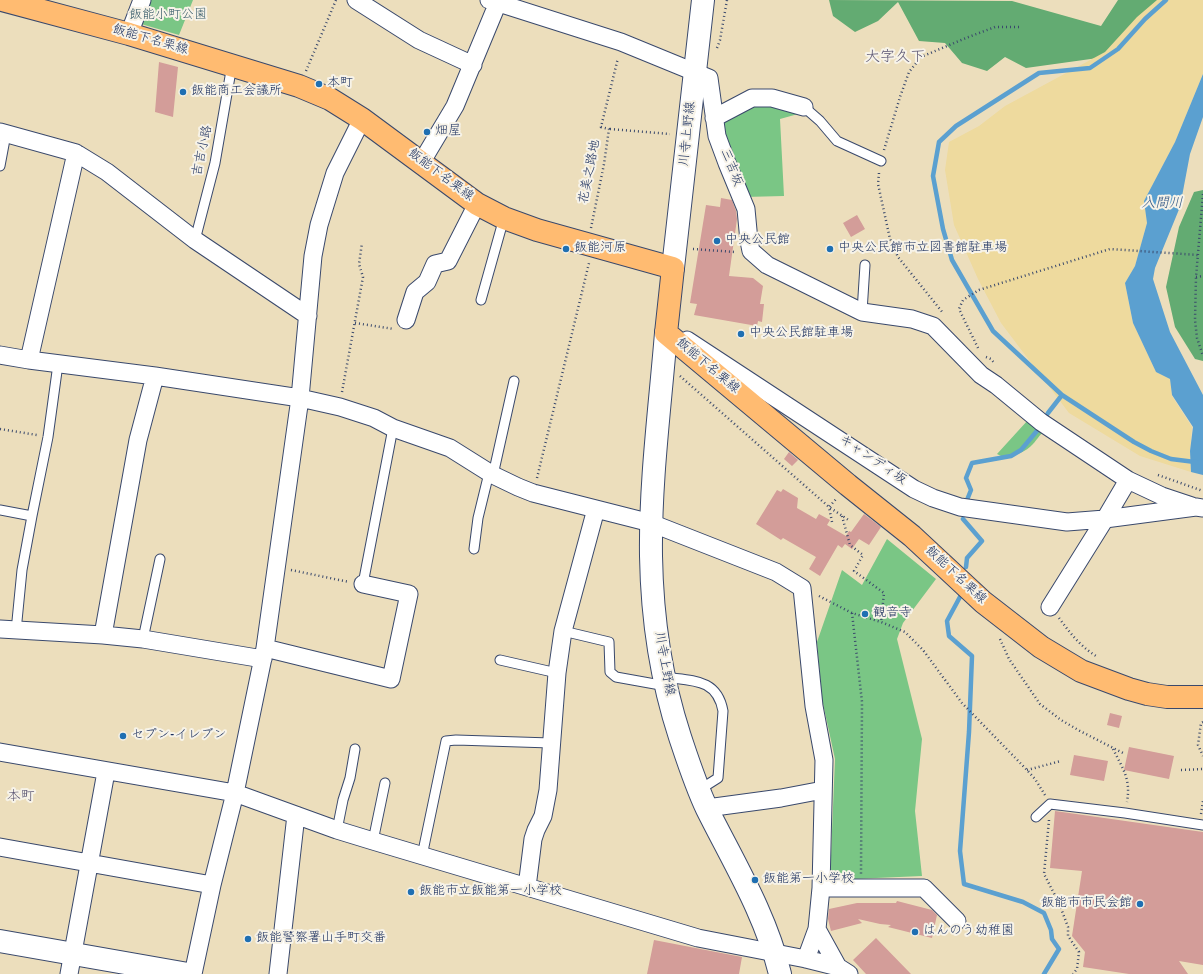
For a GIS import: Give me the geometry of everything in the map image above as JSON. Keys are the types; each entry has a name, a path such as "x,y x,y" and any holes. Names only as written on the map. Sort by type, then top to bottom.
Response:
{"main road":[{"name":"飯能下名栗線","path":"9,1 129,34 299,86 330,99 362,119 477,204 504,218 537,230 674,268 666,330 848,485 912,536 983,602 1041,647 1081,671 1129,689 1147,694 1167,697 1203,696"}],"street":[{"path":"129,34 142,0"},
{"path":"356,0 419,40 473,65"},
{"name":"川寺上野線","path":"674,268 703,0"},
{"path":"421,163 455,106 473,65 495,1 621,42 695,73"},
{"name":"三吉坂","path":"695,73 709,78 717,136 746,209 748,241 751,251 767,265 862,312 912,319 933,326 981,375 996,385 1044,425 1128,480 1162,496 1200,508"},
{"path":"714,118 752,98 772,98 804,107"},
{"path":"193,974 212,885 235,793 264,653 300,398 313,256 319,225 335,173 362,119"},
{"path":"3,133 76,153 107,172 195,240 308,316"},
{"path":"29,360 76,153"},
{"path":"406,320 415,292 427,282 435,264 448,261 477,204"},
{"name":"川寺上野線","path":"666,330 653,479 651,523 651,558 657,638 665,682 680,737 703,799 764,925 777,964"},
{"name":"キャンディ坂","path":"666,330 914,489 932,498 960,507 1059,522 1105,519 1200,508"},
{"path":"0,355 300,398 340,407 374,418 393,428 450,448 491,474 533,493 651,523 776,572 802,588 814,706 824,760 820,888 817,929 806,959"},
{"path":"103,635 138,440 154,376"},
{"path":"1050,607 1128,480"},
{"path":"527,887 534,839 536,830 543,816 548,790 557,673 564,631 596,509"},
{"path":"8,630 103,635 264,653 391,679 409,594 363,584"},
{"path":"0,752 106,772 235,793 337,830 698,938 777,964 806,959 843,971"},
{"path":"71,964 106,772"},
{"path":"703,799 781,798 823,790"},
{"path":"278,974 296,815"},
{"path":"0,847 212,885"},
{"path":"820,888 924,888 957,920"},
{"path":"817,929 843,971"},
{"path":"0,941 71,964 188,974"}],"lane":[{"name":"吉吉小路","path":"195,240 216,164 232,65"},
{"path":"804,107 820,121 837,142 881,161"},
{"path":"0,166 3,133"},
{"path":"481,300 504,218"},
{"path":"862,312 865,265"},
{"path":"8,630 22,570 48,437 58,364"},
{"path":"474,549 478,518 491,474 514,381"},
{"path":"363,584 393,428"},
{"path":"0,510 32,516"},
{"path":"144,639 160,559"},
{"path":"564,631 609,642 610,672 616,677 665,682 701,682 715,691 721,701 723,711 718,778 703,799"},
{"path":"500,660 557,673"},
{"path":"422,856 446,741 551,743"},
{"path":"337,830 343,800 350,778 355,749"},
{"path":"373,841 385,783"},
{"path":"1036,816 1050,804 1125,813 1203,825"}],"path":[{"path":"299,86 336,0"},
{"path":"946,316 898,257 890,239 878,184 881,161 909,72 921,58 995,27 1020,27"},
{"name":"花美之路地","path":"533,493 590,244 609,129 601,127 621,42"},
{"path":"609,129 689,135"},
{"path":"1203,194 1196,277 1195,320 1197,338 1203,353"},
{"path":"340,407 363,277 359,264 362,243"},
{"path":"676,247 731,252"},
{"path":"978,348 959,309 963,300 979,290 1110,249 1176,255 1198,255"},
{"path":"1196,277 1203,276"},
{"path":"355,323 398,329 406,320"},
{"path":"995,364 991,359 981,355 996,385"},
{"path":"664,361 829,507 850,520"},
{"path":"0,429 48,437"},
{"path":"829,507 840,495"},
{"path":"829,507 832,522"},
{"path":"842,515 850,545 863,555 854,571 884,593 881,622"},
{"path":"277,567 363,584"},
{"path":"802,588 852,613 881,622 905,632 923,650 962,703 1035,779 1050,804 1044,874 1059,904 1068,927 1068,936 1079,952 1077,969 1074,974"},
{"path":"1050,607 1073,637 1097,657"},
{"path":"852,613 862,702 861,888"},
{"path":"1009,659 1040,704 1068,724 1123,753"},
{"path":"1203,722 1198,745 1203,756"},
{"path":"1113,748 1127,778 1129,790 1125,813"},
{"path":"1027,770 1062,761"},
{"path":"1181,770 1203,768"}],"green space":[{"name":"飯能小町公園","path":"147,0 193,0 179,35 141,24"},
{"path":"829,0 1012,1 1101,26 1118,0 1171,0 1105,57 1026,68 1005,57 987,71 962,63 945,43 919,41 898,2 878,21 855,32 833,16"},
{"path":"752,102 782,107 798,114 780,119 784,196 744,197 719,124"},
{"path":"1203,190 1203,361 1195,359 1175,327 1166,287 1179,227 1194,192"},
{"path":"1028,420 1044,432 1030,447 1020,453 1005,458 997,454"},
{"path":"887,539 936,579 903,623 897,639 922,739 915,811 922,876 830,880 835,759 822,699 817,642 842,570 862,585"}],"sand":[{"path":"1157,0 1203,0 1203,74 1175,142 1144,201 1147,223 1135,266 1125,283 1133,323 1156,372 1170,379 1172,396 1192,427 1190,451 1191,472 1140,456 1069,413 1001,323 978,279 954,225 945,170 949,142 979,126 1005,106 1105,52 1137,17"}],"water":[{"name":"入間川","path":"1203,74 1203,117 1190,154 1180,207 1155,268 1153,279 1170,332 1203,395 1203,475 1191,472 1190,451 1193,427 1172,395 1170,379 1156,372 1133,323 1125,283 1135,266 1147,223 1144,201 1175,142"}],"building":[{"path":"159,62 178,67 173,117 155,112"},
{"name":"中央公民館","path":"721,198 732,200 737,219 729,276 753,278 763,286 760,304 764,304 762,322 758,321 757,326 694,315 697,304 690,303 706,205 720,207"},
{"path":"857,215 865,229 851,237 843,223"},
{"path":"789,452 798,460 792,466 784,459"},
{"path":"783,489 798,498 797,508 816,519 819,514 830,520 827,525 846,536 849,531 851,532 864,514 881,527 869,545 859,539 852,549 845,544 842,548 838,545 820,576 809,569 816,557 783,538 781,540 756,524 777,490 781,492"},
{"path":"1110,713 1122,716 1119,728 1107,725"},
{"path":"1129,747 1174,756 1169,779 1124,770"},
{"path":"1074,755 1108,761 1104,781 1070,775"},
{"name":"飯能市市民会館","path":"1055,811 1203,832 1203,965 1179,961 1188,974 1129,974 1083,967 1085,952 1072,936 1082,871 1050,868"},
{"path":"897,901 932,910 937,915 932,938 888,927 891,925 858,919 862,923 831,931 828,919 829,909 857,903 896,903"},
{"path":"876,938 911,974 866,974 853,960"},
{"path":"654,940 742,957 739,974 647,974"}],"waterway":[{"name":"入間川","path":"1166,0 1145,19 1118,49 1090,68 1039,73 956,126 939,142 933,176 943,229 952,260 993,331 1062,395 1134,442 1171,459 1203,463"},
{"path":"1044,420 1062,395"},
{"path":"967,500 971,490 966,478 972,463 1011,456 1021,450 1041,426"},
{"path":"963,519 982,541 967,558 966,567"},
{"path":"961,595 947,621 949,636 972,656 969,732 960,851 964,884 1023,902 1044,913 1051,930 1052,939 1059,949 1044,974"}],"place":[{"name":"本町","path":"319,84"},
{"name":"飯能商工会議所","path":"183,92"},
{"name":"畑屋","path":"427,132"},
{"name":"中央公民館","path":"717,241"},
{"name":"飯能河原","path":"566,249"},
{"name":"中央公民館市立図書館駐車場","path":"830,249"},
{"name":"中央公民館駐車場","path":"741,334"},
{"name":"観音寺","path":"865,614"},
{"name":"セブン-イレブン","path":"123,736"},
{"name":"飯能第一小学校","path":"755,880"},
{"name":"飯能市立飯能第一小学校","path":"411,892"},
{"name":"飯能市市民会館","path":"1140,904"},
{"name":"はんのう幼稚園","path":"915,932"},
{"name":"飯能警察署山手町交番","path":"248,939"}],"district":[{"name":"大字久下","path":"895,59"},
{"name":"本町","path":"21,798"}]}
